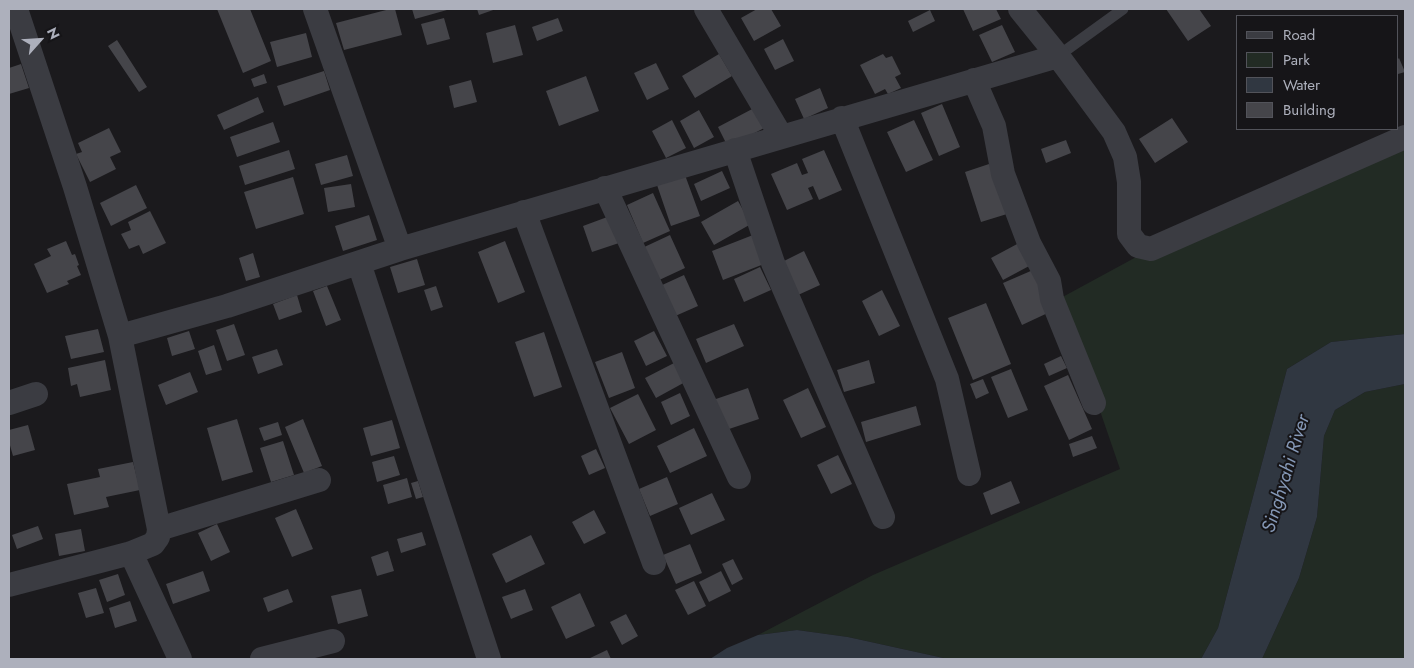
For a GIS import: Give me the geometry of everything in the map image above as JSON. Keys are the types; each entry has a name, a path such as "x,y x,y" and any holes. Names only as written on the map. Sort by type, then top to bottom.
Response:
{"street":[{"path":"9,585 131,553 153,544 158,537 159,529 120,336 75,187 16,9"},
{"path":"315,9 400,249"},
{"path":"706,9 781,136"},
{"path":"1020,9 1058,56 1114,132 1125,157 1129,182 1128,234 1138,246 1151,249 1405,137"},
{"path":"120,336 227,306 400,249 1058,56"},
{"path":"974,80 994,126 1004,174 1029,243 1049,281 1052,299 1094,403"},
{"path":"842,118 947,378 969,474"},
{"path":"735,150 773,264 883,517"},
{"path":"605,188 739,477"},
{"path":"524,212 654,563"},
{"path":"359,263 489,659"},
{"path":"9,403 36,394"},
{"path":"159,529 319,480"},
{"path":"131,553 180,659"},
{"path":"262,659 333,642"}],"lane":[{"path":"1058,56 1123,9"}],"green space":[{"path":"1405,137 1405,334 1331,342 1287,369 1218,628 1201,659 948,659 848,637 797,630 758,635 873,575 1120,469 1098,405 1057,300 1151,249"},
{"path":"1405,384 1405,659 1262,659 1299,578 1317,517 1324,436 1335,410 1365,392"}],"water":[{"name":"Singhyahi River","path":"1405,334 1405,384 1365,392 1335,410 1324,436 1317,517 1299,578 1262,659 1201,659 1218,628 1287,369 1331,342"},
{"path":"797,630 848,637 948,659 710,659 727,648 758,635"}],"building":[{"path":"217,9 250,9 271,61 243,73"},
{"path":"395,9 402,35 344,50 336,23"},
{"path":"412,9 447,9 447,10 415,19"},
{"path":"477,9 496,9 479,15"},
{"path":"757,9 771,9 781,26 754,41 741,18"},
{"path":"963,9 996,9 1001,19 973,31"},
{"path":"1166,9 1199,9 1211,26 1188,41"},
{"path":"930,10 935,21 913,32 908,21"},
{"path":"444,18 450,39 427,45 421,24"},
{"path":"558,18 563,31 537,41 532,27"},
{"path":"515,25 523,55 493,63 486,33"},
{"path":"1002,25 1015,52 992,62 979,35"},
{"path":"306,33 312,57 277,67 270,42"},
{"path":"783,39 794,61 775,70 764,49"},
{"path":"117,40 147,87 139,92 108,46"},
{"path":"719,54 732,76 695,98 682,76"},
{"path":"883,54 886,58 892,56 901,74 895,77 901,88 888,94 885,89 875,94 860,65"},
{"path":"1399,58 1405,72 1399,74"},
{"path":"656,63 669,89 647,100 634,73"},
{"path":"21,64 29,88 9,94 9,68"},
{"path":"324,71 330,90 284,106 277,86"},
{"path":"264,74 267,83 254,87 251,79"},
{"path":"586,76 599,111 559,126 546,91"},
{"path":"471,80 477,102 454,108 449,86"},
{"path":"820,88 828,108 804,119 795,99"},
{"path":"258,97 264,112 224,130 217,115"},
{"path":"942,104 960,147 939,156 921,113"},
{"path":"756,107 766,127 728,147 718,127"},
{"path":"699,110 714,137 694,148 680,121"},
{"path":"1172,118 1188,142 1155,163 1139,139"},
{"path":"672,120 686,148 666,158 652,131"},
{"path":"914,120 933,160 906,172 887,132"},
{"path":"273,122 280,142 237,157 230,137"},
{"path":"109,128 121,152 110,157 116,169 90,182 76,154 82,152 78,143"},
{"path":"1066,140 1071,153 1046,163 1041,149"},
{"path":"289,150 295,169 245,185 239,166"},
{"path":"824,150 842,190 819,200 813,186 808,188 813,199 787,210 771,174 797,163 802,175 808,173 802,159"},
{"path":"347,155 353,176 321,185 315,164"},
{"path":"992,163 1007,214 981,222 965,172"},
{"path":"722,171 730,188 701,201 694,184"},
{"path":"685,175 700,216 671,226 657,185"},
{"path":"293,177 304,214 256,229 244,192"},
{"path":"351,184 355,207 328,212 324,188"},
{"path":"136,185 147,208 111,226 100,203"},
{"path":"653,193 670,231 643,243 627,205"},
{"path":"738,201 751,224 714,245 701,222"},
{"path":"150,211 166,243 143,254 139,245 129,249 121,234 131,230 128,222"},
{"path":"369,215 377,240 343,251 335,226"},
{"path":"610,216 619,243 592,252 583,226"},
{"path":"670,235 685,268 655,282 640,249"},
{"path":"753,235 764,264 723,280 712,251"},
{"path":"66,241 72,255 75,254 81,275 67,281 69,284 47,293 34,264 51,256 47,249"},
{"path":"505,241 525,292 498,303 478,252"},
{"path":"1019,243 1031,265 1003,280 991,258"},
{"path":"804,251 820,285 798,295 782,262"},
{"path":"253,253 260,277 246,281 239,258"},
{"path":"417,259 425,285 398,293 390,267"},
{"path":"760,267 771,290 744,302 734,279"},
{"path":"1033,270 1052,311 1022,325 1003,283"},
{"path":"684,275 698,306 673,317 660,286"},
{"path":"327,286 341,320 326,326 313,291"},
{"path":"436,286 443,307 431,311 424,290"},
{"path":"882,290 900,326 879,336 862,301"},
{"path":"297,295 302,312 279,320 273,304"},
{"path":"986,303 1011,364 973,380 948,318"},
{"path":"234,324 245,355 227,361 216,330"},
{"path":"734,324 744,346 706,363 696,339"},
{"path":"98,329 104,352 71,359 65,336"},
{"path":"189,331 195,349 172,356 167,338"},
{"path":"654,331 667,356 646,366 634,341"},
{"path":"544,332 562,387 534,397 515,342"},
{"path":"214,345 222,370 206,375 198,351"},
{"path":"277,349 283,365 258,374 252,357"},
{"path":"622,352 635,388 609,398 595,362"},
{"path":"1061,356 1067,368 1049,376 1044,364"},
{"path":"105,360 111,390 80,397 77,384 71,386 68,368"},
{"path":"869,360 875,383 844,392 837,370"},
{"path":"676,362 687,381 656,398 645,378"},
{"path":"1011,369 1028,410 1008,418 991,377"},
{"path":"190,372 198,392 166,405 158,385"},
{"path":"1068,375 1092,429 1069,440 1044,386"},
{"path":"983,379 989,393 976,399 970,384"},
{"path":"748,388 759,419 723,431 713,400"},
{"path":"808,388 826,427 801,438 783,400"},
{"path":"680,393 690,416 671,425 661,402"},
{"path":"638,394 656,430 629,444 610,408"},
{"path":"916,406 921,425 866,442 861,422"},
{"path":"237,419 253,472 222,481 207,428"},
{"path":"303,419 322,466 304,473 285,427"},
{"path":"392,420 400,448 371,456 363,428"},
{"path":"278,422 282,435 264,441 259,428"},
{"path":"28,425 35,450 13,456 9,442 9,430"},
{"path":"694,428 707,456 670,473 657,446"},
{"path":"1092,436 1097,448 1073,457 1069,444"},
{"path":"283,441 294,475 271,482 260,448"},
{"path":"596,449 605,468 589,475 581,456"},
{"path":"838,455 852,484 831,494 817,465"},
{"path":"394,456 400,475 377,482 372,462"},
{"path":"133,462 140,490 106,497 109,507 74,515 67,484 100,477 98,469"},
{"path":"667,477 678,504 650,516 639,489"},
{"path":"407,478 412,497 388,504 383,485"},
{"path":"418,481 423,497 416,499 411,483"},
{"path":"1011,481 1020,503 991,515 983,493"},
{"path":"712,493 725,520 691,535 679,508"},
{"path":"296,509 313,549 292,557 275,518"},
{"path":"594,510 606,533 584,544 572,522"},
{"path":"217,524 230,552 211,561 198,533"},
{"path":"38,526 43,539 17,549 12,535"},
{"path":"81,529 85,551 59,556 55,534"},
{"path":"422,532 426,545 401,553 397,539"},
{"path":"531,535 545,564 506,583 492,554"},
{"path":"690,544 702,573 676,584 663,555"},
{"path":"388,551 394,571 377,576 371,557"},
{"path":"733,559 743,579 732,585 722,564"},
{"path":"203,571 210,591 173,604 166,584"},
{"path":"721,571 731,591 709,602 699,582"},
{"path":"118,574 125,595 107,602 99,580"},
{"path":"694,581 706,606 688,615 675,590"},
{"path":"96,588 104,613 86,618 78,593"},
{"path":"288,589 293,602 268,612 263,598"},
{"path":"361,589 368,616 338,624 331,596"},
{"path":"525,589 533,610 511,619 502,597"},
{"path":"580,593 595,626 566,639 551,607"},
{"path":"130,601 137,621 115,628 109,608"},
{"path":"626,614 638,636 622,645 610,622"},
{"path":"607,650 611,659 588,659"}]}
